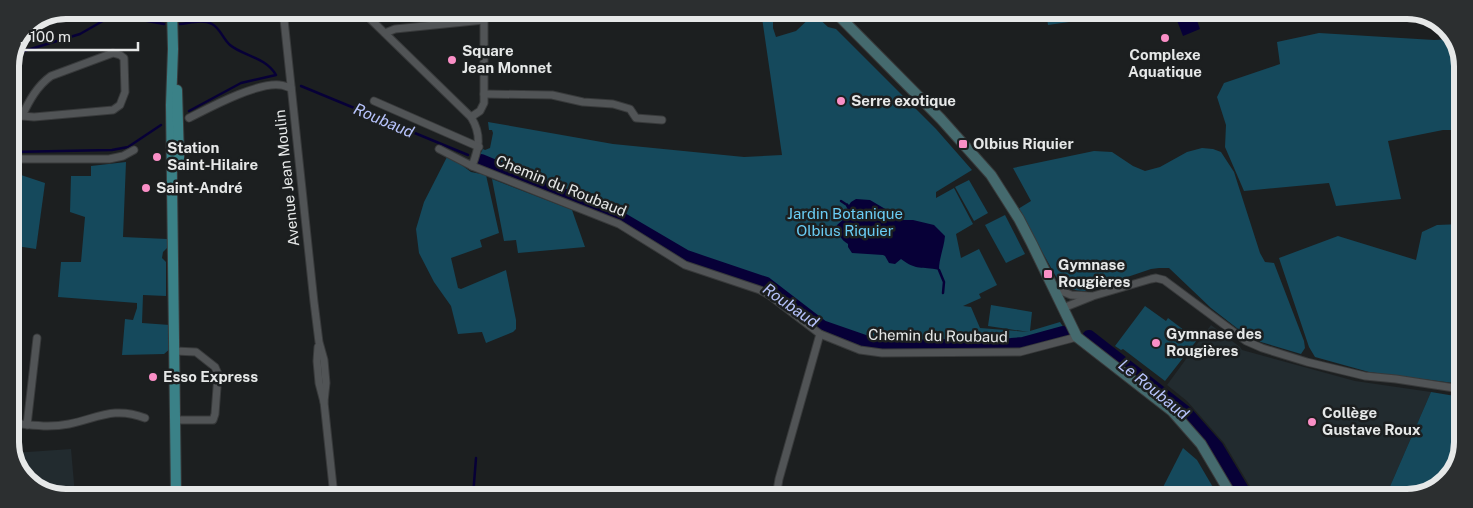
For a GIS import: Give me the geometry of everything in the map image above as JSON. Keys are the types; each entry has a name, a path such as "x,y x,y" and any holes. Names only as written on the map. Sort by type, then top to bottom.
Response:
{"main road":[{"path":"172,19 171,105 179,420 183,489"},
{"path":"176,489 179,420"}],"street":[{"name":"Avenue Jean Moulin","path":"284,19 319,342 317,361 318,383 324,402 333,489"},
{"path":"370,19 471,117 477,128 479,147 472,166"},
{"path":"842,19 941,119 991,175 1019,219 1054,288 1076,337 1172,411 1201,444 1228,489"},
{"path":"385,33 395,28 484,20 484,104 480,111 471,117"},
{"path":"19,114 22,116 34,117 113,110 120,105 125,92 124,58 113,53 51,76 43,82 22,116"},
{"path":"189,118 243,93 262,87 280,85 291,88"},
{"path":"484,94 552,95 583,102 613,104 630,109 636,118 662,120"},
{"path":"374,101 479,147"},
{"name":"Chemin du Roubaud","path":"439,149 472,166 619,224 684,265 760,290 770,295 820,334 860,350 882,353 1020,352 1076,337"},
{"path":"19,159 109,158 123,156 134,150"},
{"path":"1062,305 1151,278 1160,278 1246,341 1262,348 1307,362 1365,376 1454,388"},
{"path":"1054,288 1071,295 1094,296"},
{"path":"1062,305 1068,296 1071,295"},
{"path":"777,489 820,334"},
{"path":"27,425 37,338"},
{"path":"178,351 191,351 202,355 215,367 218,374 214,418 210,421 179,420"},
{"path":"19,425 48,426 68,424 114,412 133,413 145,418"}],"shaded area":[{"path":"1176,19 1196,19 1200,29 1183,36"},
{"path":"856,199 870,200 904,220 934,225 945,236 939,270 915,267 901,259 895,264 889,263 883,255 852,253 848,244 840,236 837,225 845,218 848,210 847,203 849,205"},
{"name":"Collège Gustave Roux","path":"1211,325 1242,350 1355,381 1431,392 1389,489 1252,489 1224,443 1187,401 1167,385"},
{"path":"71,449 74,489 51,487 40,481 28,471 20,452"}],"green space":[{"name":"Jardin Botanique Olbius Riquier","path":"762,19 773,19 776,37 796,31 809,19 819,19 828,27 836,29 936,129 972,170 936,192 936,198 954,188 973,224 956,234 961,258 979,249 997,285 979,294 981,298 963,306 971,307 980,328 1029,332 988,326 991,305 1032,312 1030,331 1060,322 1064,328 1015,340 879,341 826,323 772,283 757,275 688,253 624,214 479,156 483,149 490,148 493,133 492,130 489,130 488,122 613,144 744,157 782,155"},
{"path":"1047,19 1068,19 1069,22 1048,25"},
{"path":"1319,33 1446,39 1453,54 1454,63 1454,130 1443,130 1388,141 1401,199 1336,206 1329,183 1244,191 1225,147 1226,125 1217,97 1224,83 1280,64 1277,42"},
{"path":"1202,148 1221,152 1234,172 1260,253 1265,262 1274,263 1304,341 1305,348 1301,354 1261,342 1242,332 1211,308 1169,268 1151,269 1086,291 1067,287 1058,280 1018,209 1031,201 1013,168 1094,151 1112,152 1133,166 1145,171 1160,167 1187,152"},
{"path":"448,155 471,172 486,175 499,233 480,240 482,247 451,258 458,288 461,289 506,270 516,320 516,329 486,343 482,332 458,334 451,306 434,282 419,253 416,229 424,202"},
{"path":"126,162 123,237 167,239 167,248 163,252 162,258 166,262 166,296 143,295 142,323 170,325 171,348 164,354 122,355 125,319 133,320 137,303 58,297 61,262 81,262 85,217 70,212 71,176 91,176 91,166"},
{"path":"19,175 45,183 36,249 19,246"},
{"path":"492,179 572,210 585,247 518,253 516,240 504,241"},
{"path":"969,180 988,213 974,221 955,187"},
{"path":"1005,215 1025,254 1006,263 985,225"},
{"path":"1454,224 1454,383 1369,372 1315,357 1309,347 1279,258 1338,236 1416,260 1422,232 1437,225"},
{"name":"Gymnase des Rougières","path":"1145,306 1166,321 1168,318 1197,340 1165,381 1123,349 1121,350 1115,346"},
{"path":"1431,392 1454,396 1454,448 1445,471 1436,480 1422,487 1389,489"},
{"path":"1183,448 1197,460 1214,489 1162,489"}],"waterway":[{"path":"24,51 80,34 106,19"},
{"path":"136,19 164,24"},
{"path":"180,24 201,22 212,24 235,49 260,60 272,69 276,75 241,83 189,111"},
{"name":"Roubaud","path":"301,86 468,155"},
{"name":"Roubaud","path":"19,152 112,150 128,147 161,125"},
{"name":"Roubaud","path":"481,161 623,220 686,257 766,284 822,327 871,344 883,347 1011,345 1023,344 1063,333"},
{"path":"841,201 847,205"},
{"path":"939,270 944,282 943,293"},
{"name":"Le Roubaud","path":"1089,337 1186,413 1217,448 1242,489"},
{"path":"474,489 476,458"}],"place":[{"name":"Complexe Aquatique","path":"1165,38"},
{"name":"Square Jean Monnet","path":"452,60"},
{"name":"Serre exotique","path":"841,101"},
{"name":"Olbius Riquier","path":"963,144"},
{"name":"Station Saint-Hilaire","path":"157,157"},
{"name":"Saint-André","path":"146,188"},
{"name":"Gymnase Rougières","path":"1048,274"},
{"name":"Gymnase des Rougières","path":"1156,343"},
{"name":"Esso Express","path":"153,377"},
{"name":"Collège Gustave Roux","path":"1312,422"}]}
